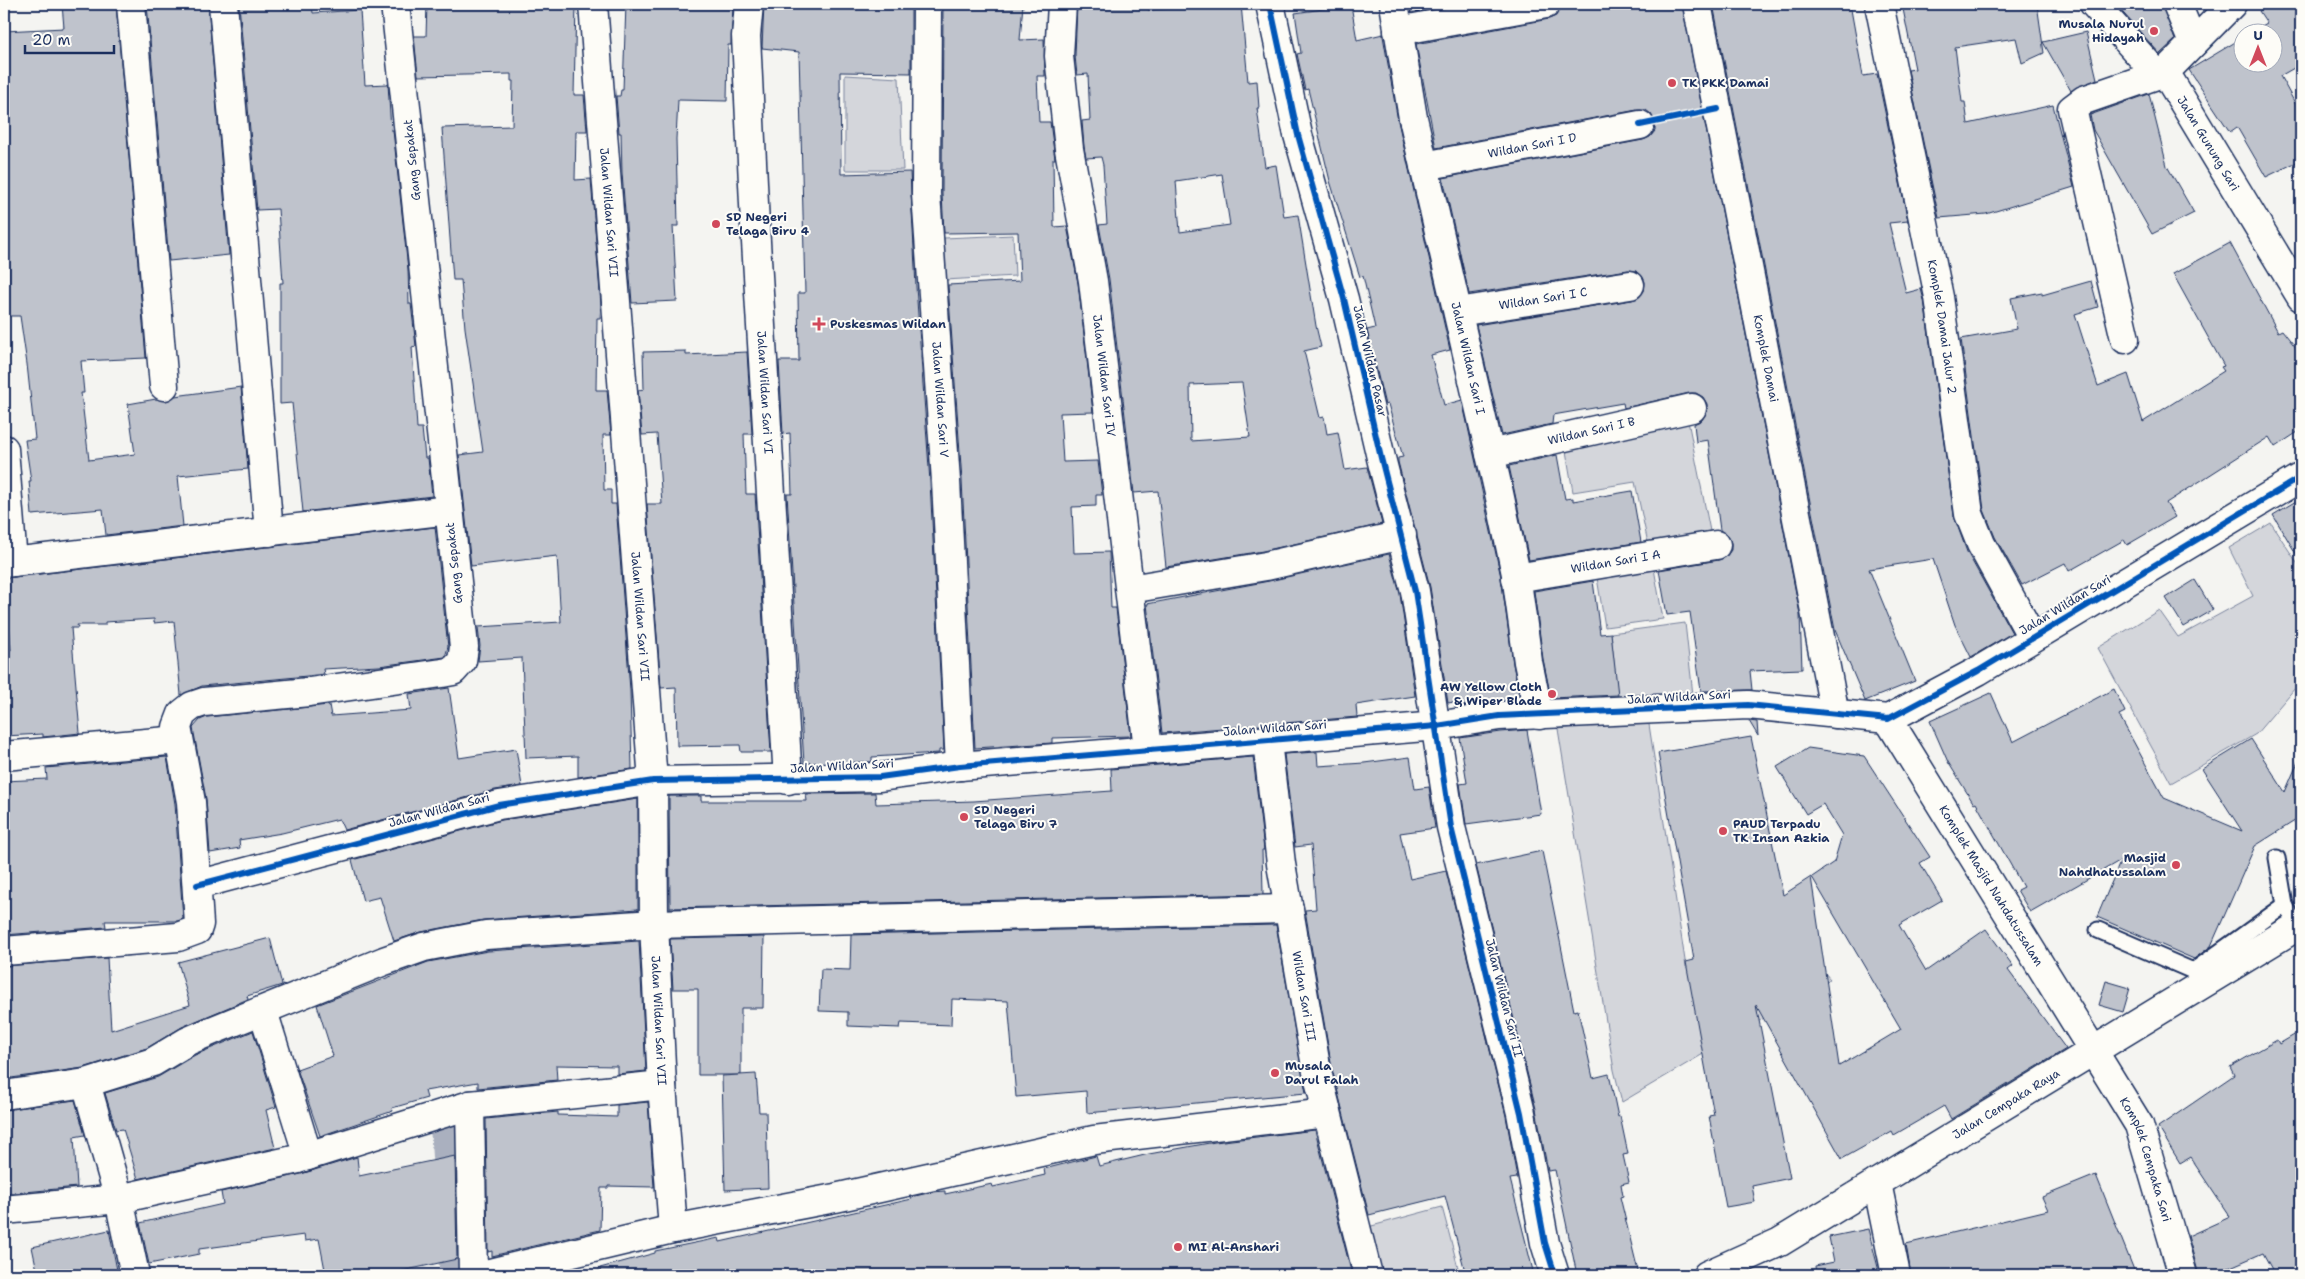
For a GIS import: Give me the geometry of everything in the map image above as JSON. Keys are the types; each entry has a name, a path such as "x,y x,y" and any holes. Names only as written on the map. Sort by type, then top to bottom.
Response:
{"street":[{"path":"131,4 164,386"},
{"path":"223,4 269,532"},
{"name":"Gang Sepakat","path":"197,885 191,802 177,727 182,714 192,706 204,702 309,692 453,672 462,661 464,647 395,4"},
{"name":"Jalan Wildan Sari VII","path":"594,4 653,781 654,924 662,1085 673,1229"},
{"name":"Jalan Wildan Sari VI","path":"749,4 746,36 755,225 788,780"},
{"name":"Jalan Wildan Sari V","path":"927,4 926,194 946,481 960,766"},
{"name":"Jalan Wildan Sari IV","path":"1062,4 1059,56 1069,149 1093,281 1148,749"},
{"name":"Jalan Wildan Pasar","path":"1270,4 1298,135 1344,299 1381,458 1415,591 1437,726"},
{"name":"Jalan Wildan Sari I","path":"1394,4 1413,118 1490,454 1516,578 1538,715"},
{"path":"1398,31 1546,4"},
{"name":"Komplek Damai","path":"1697,4 1835,714"},
{"name":"Komplek Damai Jalur 2","path":"1878,4 1938,297 1969,514 1981,544 2032,637"},
{"name":"Jalan Gunung Sari","path":"2094,4 2161,73 2301,297"},
{"path":"2177,4 2193,43"},
{"path":"2125,340 2072,109 2084,100 2161,73 2232,4"},
{"name":"Wildan Sari I D","path":"1424,166 1640,125"},
{"name":"Wildan Sari I C","path":"1458,312 1630,285"},
{"name":"Wildan Sari I B","path":"1490,454 1692,408"},
{"path":"4,449 9,563 449,510"},
{"name":"Jalan Wildan Sari","path":"197,885 499,805 653,781 880,777 960,766 1437,726 1499,716 1748,705 1888,719 1978,671 2301,477"},
{"path":"1130,589 1266,566 1402,535"},
{"name":"Wildan Sari I A","path":"1516,578 1716,545"},
{"name":"Komplek Masjid Nahdatussalam","path":"1888,719 2094,1052"},
{"name":"Jalan Wildan Sari II","path":"1437,726 1451,827 1521,1113 1546,1243 1555,1275"},
{"path":"4,756 179,740"},
{"name":"Wildan Sari III","path":"1267,741 1281,864 1317,1072 1368,1275"},
{"path":"4,951 178,938 197,930 199,924 197,885"},
{"path":"4,1095 86,1083 153,1062 195,1038 384,961 424,947 486,935 654,924 1289,909"},
{"name":"Jalan Cempaka Raya","path":"1707,1275 1734,1269 2094,1052 2197,979 2294,919"},
{"path":"263,1011 308,1156"},
{"name":"Komplek Cempaka Sari","path":"2094,1052 2139,1125 2183,1275"},
{"path":"86,1083 119,1198 135,1275"},
{"path":"4,1210 119,1198 308,1156 470,1105 662,1085"},
{"path":"470,1105 473,1275"},
{"path":"481,1275 673,1229 835,1198 1094,1140 1327,1113"},
{"path":"1877,1183 1896,1275"}],"lane":[{"path":"2277,858 2294,919"},
{"path":"2098,930 2197,979"}],"shaded area":[{"path":"845,75 899,78 903,170 845,170"},
{"path":"1013,235 1015,276 945,280 944,238"},
{"path":"1688,421 1711,536 1649,548 1635,482 1573,492 1565,445"},
{"path":"2271,523 2301,569 2301,681 2256,734 2171,783 2098,648 2159,610 2178,637 2253,596 2229,548"},
{"path":"1653,563 1663,619 1605,627 1596,571"},
{"path":"1685,623 1693,695 1618,702 1611,633"},
{"path":"1648,718 1686,967 1775,954 1818,965 1830,979 1622,1102 1614,1070 1558,729"},
{"path":"1442,1207 1460,1275 1381,1275 1368,1227"}],"building":[{"path":"62,4 116,4 146,358 81,361 84,393 81,393 89,460 135,454 128,404 156,399 166,401 175,396 241,387 248,469 178,476 183,526 106,535 103,509 32,515 29,481 31,481 25,440 35,439 27,364 20,316 8,316 9,230 5,230 7,182 4,182 4,31 64,28"},
{"path":"147,4 208,4 229,255 169,261"},
{"path":"239,4 312,4 313,13 360,10 365,85 388,84 391,130 393,130 408,269 409,304 411,304 416,346 412,347 417,428 422,428 425,458 428,458 432,496 303,512 292,403 280,404 280,283 283,283 278,209 257,210"},
{"path":"427,4 576,4 574,95 584,95 587,131 576,131 575,180 591,179 601,305 600,318 597,318 596,390 607,390 611,435 603,435 604,490 611,490 611,504 616,504 630,690 632,769 578,777 578,756 526,758 522,658 478,661 480,646 478,627 561,622 557,556 471,566 459,455 483,452 465,328 461,280 453,280 442,128 512,126 513,81 511,81 511,74 418,76 414,36 426,36"},
{"path":"626,4 692,4 733,7 731,45 728,45 727,101 678,100 676,139 678,226 673,226 677,301 632,303 622,173 621,133 619,133 616,96 620,96 621,90 623,90"},
{"path":"764,4 848,4 911,7 911,73 840,72 841,174 910,172 930,482 944,750 939,750 939,753 872,757 872,762 804,763 787,494 792,494 790,433 783,434 779,361 799,361 798,293 805,293 799,52 762,48"},
{"path":"943,4 1023,4 1020,40 1044,39 1045,76 1037,76 1039,122 1050,122 1055,159 1053,159 1054,227 1067,226 1078,283 1093,412 1060,413 1063,462 1098,461 1102,495 1096,495 1096,506 1072,507 1074,553 1109,552 1111,608 1116,608 1131,736 1052,738 1052,743 975,748 962,480 948,285 1020,281 1018,232 944,233 942,194"},
{"path":"1077,4 1148,4 1148,10 1241,4 1248,82 1257,81 1259,108 1257,108 1265,167 1276,165 1284,217 1298,215 1321,347 1304,351 1320,418 1324,417 1327,434 1338,432 1345,470 1367,467 1382,524 1263,551 1166,567 1158,491 1134,493 1109,279 1099,225 1107,224 1103,165 1101,157 1086,158 1082,121 1090,120 1088,74 1077,75 1075,56","holes":["1222,174 1230,225 1180,232 1176,181","1242,383 1250,437 1191,441 1190,385"]},
{"path":"1410,4 1460,4 1411,13"},
{"path":"1561,4 1682,4 1800,614 1802,669 1750,671 1752,690 1701,691 1690,612 1667,615 1659,570 1719,560 1726,557 1731,550 1728,536 1720,530 1708,440 1696,442 1694,424 1702,420 1707,412 1707,404 1703,397 1696,393 1689,393 1624,408 1623,403 1553,415 1552,424 1502,435 1476,325 1632,300 1639,297 1644,291 1645,282 1636,271 1628,270 1469,294 1443,178 1643,140 1650,137 1655,131 1655,122 1651,114 1646,110 1637,110 1436,148 1416,44 1549,19 1556,16"},
{"path":"1713,4 1850,4 1863,76 1877,74 1908,221 1889,223 1906,293 1921,289 1924,300 1954,516 1967,552 2012,633 1971,657 1955,625 1933,559 1869,569 1915,681 1865,701 1835,630"},
{"path":"1902,4 2037,4 2044,53 2022,63 2016,38 1955,47 1962,102 1965,102 1968,124 2053,105 2074,187 1986,214 1939,218 1908,70 1915,69"},
{"path":"2115,4 2162,4 2175,40 2160,54"},
{"path":"2272,4 2301,4 2301,64 2280,76 2301,114 2301,160 2266,177 2237,127 2230,132 2189,70 2232,44 2232,72 2282,72 2282,22 2266,22 2259,11"},
{"path":"1351,5 1357,40 1383,34 1398,121 1450,350 1431,355 1444,405 1462,400 1501,577 1513,664 1520,699 1455,707 1454,702 1448,703 1430,587 1398,462 1398,458 1403,457 1388,404 1385,405 1367,330 1375,328 1363,276 1360,277 1330,181 1308,89 1305,90 1297,54 1301,53 1295,13"},
{"path":"2086,32 2097,79 2071,91 2043,42"},
{"path":"2149,94 2167,166 2194,213 2152,234 2093,130 2090,115"},
{"path":"2230,243 2278,332 2282,330 2301,354 2301,430 2275,447 2269,437 2166,503 2175,517 2127,545 2124,540 2069,571 2065,563 2022,585 1995,537 1984,510 1961,339 2017,329 2011,298 2042,292 2042,295 2091,281 2098,307 2075,314 2098,386 2128,374 2143,422 2224,371 2221,367 2224,366 2173,274"},
{"path":"686,351 686,355 747,352 752,434 744,434 746,494 755,494 771,752 741,752 740,745 677,746 676,687 661,688 647,504 662,504 657,434 642,435 638,390 644,389 643,352"},
{"path":"1557,455 1565,499 1573,498 1573,501 1632,491 1641,542 1529,560 1509,466"},
{"path":"2301,498 2301,562 2273,515"},
{"path":"435,527 448,647 445,657 379,666 323,669 324,674 202,686 181,695 174,621 154,623 154,619 105,622 105,625 77,625 78,628 71,628 80,733 43,737 43,734 4,736 4,650 11,650 6,578"},
{"path":"1389,554 1400,594 1415,696 1356,705 1357,717 1162,733 1147,604 1269,581"},
{"path":"2195,580 2213,610 2184,627 2166,598"},
{"path":"1593,581 1600,634 1611,633 1618,695 1551,698 1543,659 1534,591"},
{"path":"449,688 459,758 516,749 522,786 495,790 344,830 339,819 282,833 239,840 240,848 210,853 206,799 193,728 200,720 207,717 329,705 331,716 411,710 409,694"},
{"path":"2114,689 2125,712 2119,715 2164,798 2242,831 2202,769 2251,739 2285,792 2301,755 2301,817 2255,846 2211,946 2194,959 2097,917 2121,860 2030,912 2017,890 2023,887 1976,803 1974,804 1948,762 1930,721 1991,693 2013,742"},
{"path":"1749,721 1757,722 1758,736"},
{"path":"1527,730 1541,814 1466,824 1460,784 1467,783 1460,738"},
{"path":"1751,737 1783,895 1811,877 1839,1066 1901,1029 1812,877 1834,862 1842,835 1823,804 1806,814 1777,767 1808,748 1864,756 1930,857 1920,863 1942,900 1899,925 1926,971 1986,929 2013,966 2008,970 2066,1049 1951,1119 1944,1106 1894,1135 1892,1131 1842,1159 1756,1005 1790,1178 1752,1186 1755,1202 1726,1207 1709,1116 1714,1115 1686,962 1694,960 1658,753"},
{"path":"1317,752 1318,766 1410,757 1415,789 1429,787 1435,828 1400,833 1410,879 1446,871 1506,1116 1517,1178 1510,1179 1534,1275 1466,1275 1445,1196 1369,1215 1332,1069 1305,910 1316,909 1311,845 1295,847 1284,754"},
{"path":"167,757 175,804 183,919 177,921 105,921 106,927 4,935 4,781 47,779 46,768"},
{"path":"1253,757 1264,850 1262,850 1263,894 670,908 669,796 701,796 701,801 807,801 806,794 875,793 876,804 974,801 1112,791 1111,769"},
{"path":"638,799 638,909 483,920 421,932 394,941 380,897 363,901 352,860 502,820"},
{"path":"1542,851 1574,1011 1578,1010 1593,1078 1609,1074 1618,1117 1620,1116 1628,1154 1623,1155 1629,1182 1621,1184 1623,1196 1620,1197 1639,1275 1577,1275 1555,1170 1548,1171 1536,1109 1476,865"},
{"path":"1276,925 1306,1093 1087,1113 1086,1091 1016,1097 1008,1001 952,999 951,1025 901,1023 900,1028 848,1026 848,1012 819,1011 821,969 850,970 851,935"},
{"path":"764,937 763,1008 741,1008 741,1075 698,1075 698,989 673,989 670,939"},
{"path":"270,938 282,985 247,996 248,999 182,1027 147,1048 83,1068 4,1079 4,966 107,958 111,1030 190,1005 178,962"},
{"path":"639,941 646,1071 617,1074 617,1066 556,1065 557,1080 478,1088 478,1082 425,1091 427,1098 392,1108 393,1111 320,1136 297,1069 333,1056 317,1005 428,962 488,951"},
{"path":"2106,981 2130,988 2123,1012 2099,1005"},
{"path":"253,1031 276,1107 266,1110 275,1148 138,1179 123,1129 116,1130 105,1093 158,1077 195,1055"},
{"path":"2301,1031 2301,1275 2275,1275 2263,1253 2212,1275 2199,1275 2188,1236 2230,1217 2190,1157 2180,1163 2158,1127 2234,1075 2230,1067 2277,1040 2279,1044"},
{"path":"756,1074 759,1112 766,1112 768,1188 725,1190 722,1076"},
{"path":"75,1100 85,1135 74,1137 77,1187 4,1194 4,1110"},
{"path":"648,1102 654,1187 608,1186 608,1188 601,1188 600,1230 492,1256 492,1251 488,1252 486,1119 558,1112 558,1115 617,1117 617,1105"},
{"path":"1315,1130 1352,1275 601,1275 600,1268 655,1253 655,1251 719,1238 720,1242 912,1199 911,1197 932,1192 945,1191 945,1194 992,1184 993,1187 1045,1175 1044,1169 1096,1156 1099,1166 1149,1154 1215,1142"},
{"path":"455,1156 457,1259 384,1275 326,1275 319,1239 305,1241 304,1235 199,1249 199,1254 149,1264 140,1223 223,1204 221,1192 301,1174 357,1157 359,1176"},
{"path":"2096,1175 2136,1275 1911,1275 1906,1244 2048,1210 2042,1197"},
{"path":"1868,1229 1880,1275 1816,1275 1815,1266 1834,1262 1829,1237"},
{"path":"109,1230 118,1275 38,1275 32,1247"}],"waterway":[{"path":"446,1133 455,1275"}],"cycle path":[{"path":"1270,4 1298,135 1344,299 1381,458 1415,591 1451,827 1521,1113 1545,1243 1555,1275"},
{"path":"1640,125 1718,109"},
{"path":"197,885 499,805 653,781 880,777 960,766 1437,726 1499,716 1748,705 1888,719 1978,671 2301,477"}],"place":[{"name":"Musala Nurul Hidayah","path":"2154,31"},
{"name":"TK PKK Damai","path":"1672,83"},
{"name":"SD Negeri Telaga Biru 4","path":"716,224"},
{"name":"Puskesmas Wildan","path":"819,324"},
{"name":"AW Yellow Cloth & Wiper Blade","path":"1552,694"},
{"name":"SD Negeri Telaga Biru 7","path":"964,817"},
{"name":"PAUD Terpadu TK Insan Azkia","path":"1723,831"},
{"name":"Masjid Nahdhatussalam","path":"2176,865"},
{"name":"Musala Darul Falah","path":"1275,1073"},
{"name":"MI Al-Anshari","path":"1178,1247"}]}
